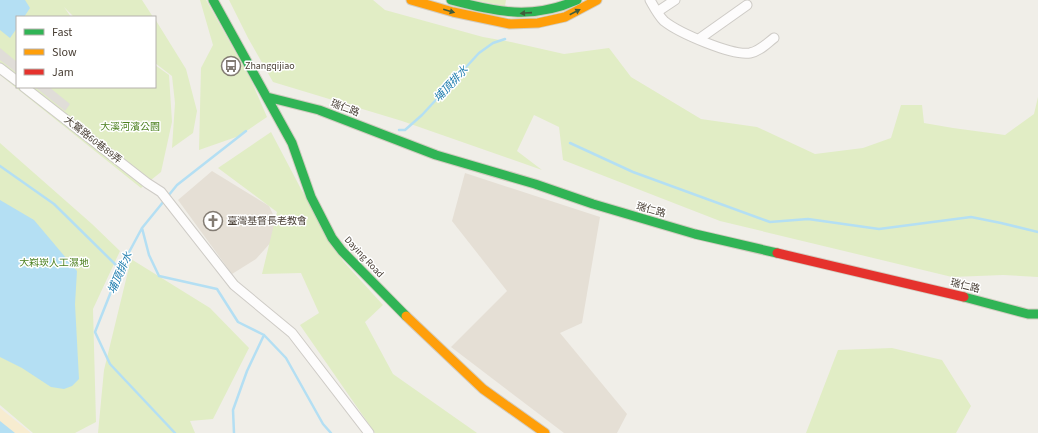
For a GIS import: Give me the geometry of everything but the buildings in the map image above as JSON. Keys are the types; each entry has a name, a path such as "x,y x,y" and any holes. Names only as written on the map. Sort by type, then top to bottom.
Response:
{"street":[{"name":"Daying Road","path":"213,0 292,143 311,197 332,238 342,251 395,306 483,389 545,433"},
{"path":"411,0 453,12 510,24 538,23 565,17 597,0"},
{"path":"451,0 471,6 517,13 546,11 577,0"},
{"path":"650,0 663,20 679,30 728,50 749,53 760,50 774,38"},
{"path":"657,12 675,0"},
{"path":"699,39 747,5"},
{"path":"0,68 16,80"},
{"name":"大鶯路60巷89弄","path":"25,88 147,183 161,192 234,285 292,333 369,433"},
{"name":"瑞仁路","path":"267,97 319,110 436,155 695,234 950,293 1028,314 1038,314"}],"shaded area":[{"path":"0,48 16,61 16,72 0,60"},
{"path":"36,88 50,88 70,104 65,111"},
{"path":"212,171 269,206 281,231 256,259 232,274 178,200"},
{"path":"465,173 600,217 582,323 560,333 627,414 617,433 564,433 451,347 507,291 452,221"}],"green space":[{"name":"大溪河濱公園","path":"0,0 142,0 152,16 73,16 64,7 70,16 16,16 16,88 0,75"},
{"path":"200,0 206,0 251,80 267,117 239,136 199,150 201,68 213,45"},
{"path":"229,0 373,0 385,10 483,37 564,54 609,48 631,77 701,119 757,127 815,154 863,148 891,138 901,105 922,105 924,123 1005,135 1034,114 1038,97 1038,277 1003,275 952,277 720,221 563,160 559,127 534,115 517,151 542,170 402,121 273,82 248,38"},
{"path":"474,0 506,0 505,6"},
{"path":"156,21 186,69 197,111 193,133 172,148 175,103 172,76 156,64"},
{"name":"大溪河濱公園","path":"156,66 169,75 172,122 161,172 141,188 16,88 156,88"},
{"path":"271,132 301,189 343,261 383,305 365,322 393,374 477,433 375,433 300,325 319,313 301,273 262,274 277,212 218,168"},
{"name":"大嵙崁人工濕地","path":"0,143 92,224 120,251 93,309 96,422 75,433 33,433 0,405"},
{"path":"131,259 210,308 249,348 213,419 190,421 195,433 98,433 104,370"},
{"path":"892,348 942,360 971,406 956,433 806,433 838,350"}],"sand":[{"path":"0,408 31,433 0,433"}],"water":[{"path":"0,0 25,0 30,8 25,16 16,16 16,29 10,38 0,30"},
{"path":"0,200 34,220 77,271 75,304 79,379 72,386 64,389 51,387 22,368 0,357"},
{"path":"0,421 15,433 0,433"}],"waterway":[{"name":"埔頂排水","path":"399,130 405,130 422,115 479,53 493,43 505,39"},
{"name":"埔頂排水","path":"175,433 110,364 95,332 120,269 142,228 177,185 246,131"},
{"path":"570,143 633,172 770,222 808,219 879,229 971,217 1038,232"},
{"path":"0,166 54,204 120,269"},
{"path":"142,228 149,255 159,276 217,289 238,322 264,335 286,358 323,424 331,433"},
{"path":"234,433 233,410 247,371 264,335"}],"traffic: fast":[{"path":"213,0 292,143 311,197 332,238 342,251 406,316"},
{"path":"451,0 483,8 514,12 545,10 577,0"},
{"path":"267,97 319,110 436,155 535,184 593,204 695,234 777,253"},
{"path":"964,297 1028,314 1038,314"}],"traffic: slow":[{"path":"411,0 453,12 510,24 538,23 565,17 597,0"},
{"path":"406,316 483,389 545,433"}],"traffic: jam":[{"path":"777,253 964,297"}],"place":[{"name":"Zhangqijiao","path":"231,66"},
{"name":"臺灣基督長老教會","path":"213,221"}]}
